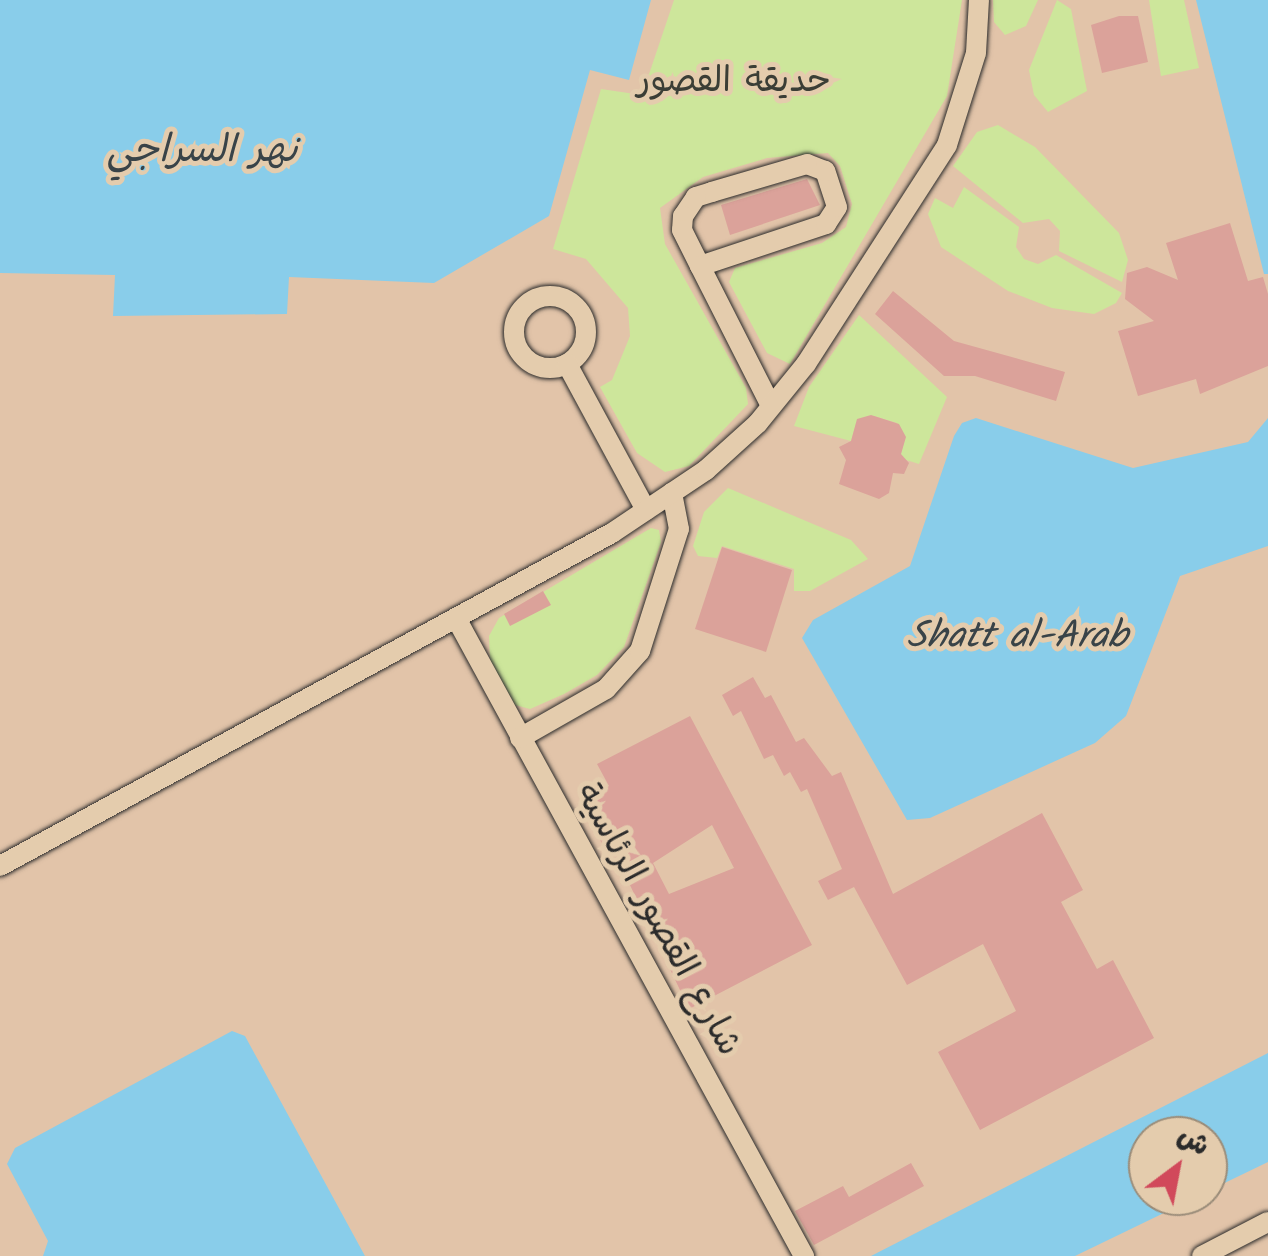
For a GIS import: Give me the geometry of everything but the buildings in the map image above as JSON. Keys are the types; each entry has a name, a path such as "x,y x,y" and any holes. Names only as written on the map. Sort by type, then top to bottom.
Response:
{"street":[{"path":"0,866 456,618 646,510 706,470 771,406 903,220 948,145 973,68 979,0"},
{"path":"700,266 826,224 837,207 825,171 807,164 696,197 682,230 700,266 771,406"},
{"path":"567,364 646,510"},
{"path":"520,738 606,688 640,651 676,540 679,511 672,492"},
{"name":"شارع القصور الرئاسية","path":"456,618 802,1254"},
{"path":"1202,1256 1268,1222"}],"green space":[{"name":"حديقة القصور","path":"674,0 962,0 947,96 790,364 767,353 729,282 735,268 822,243 846,227 852,204 840,166 828,153 767,158 703,177 660,208 665,244 746,388 748,404 689,466 665,472 637,453 600,387 612,380 630,336 628,308 586,259 553,249 601,89 642,95"},
{"path":"993,0 1038,0 1026,26 1005,35 994,22"},
{"path":"1057,0 1071,9 1087,91 1048,112 1034,95 1029,70"},
{"path":"1149,0 1184,0 1199,68 1161,76"},
{"path":"998,125 1035,147 1119,233 1128,260 1122,282 1059,251 1060,231 1049,219 1023,223 953,166 977,132"},
{"path":"964,187 1019,227 1016,247 1024,259 1038,264 1056,255 1122,293 1116,303 1094,314 1052,308 1008,291 941,247 928,214 935,198 953,208"},
{"path":"859,315 947,397 919,464 900,458 905,438 897,423 874,416 856,424 851,441 794,426 809,387"},
{"path":"728,488 851,540 868,559 810,591 794,591 794,569 722,546 717,558 698,556 693,546 704,512"},
{"path":"651,528 659,530 661,542 624,647 597,675 564,694 530,709 515,705 490,661 489,636 499,618"}],"water":[{"name":"نهر السراجي","path":"0,0 651,0 629,80 590,70 549,216 434,283 289,277 287,314 113,316 115,275 0,273"},
{"path":"1196,0 1268,0 1268,274 1264,274"},
{"name":"Shatt al-Arab","path":"976,418 1133,468 1248,442 1268,418 1268,546 1180,576 1126,716 1095,743 930,818 907,820 802,638 813,620 910,566 954,436 962,423"},
{"path":"232,1031 245,1036 365,1256 43,1256 48,1241 7,1164 15,1148"},
{"path":"1268,1053 1268,1162 1228,1181 1228,1116 1145,1116"},
{"path":"1128,1125 1128,1216 1158,1216 1075,1256 871,1256"}]}
